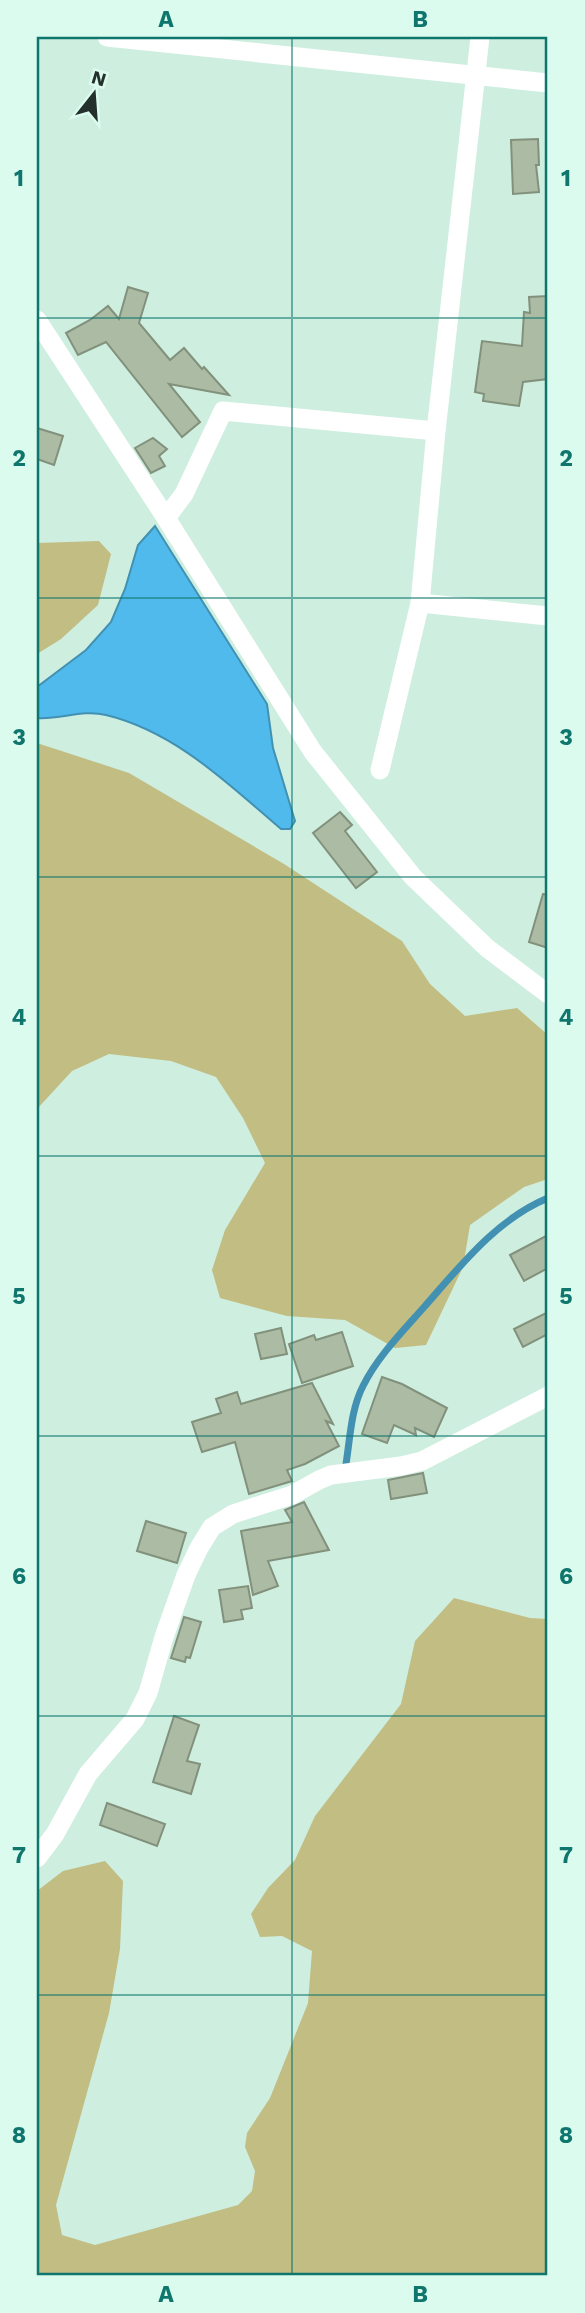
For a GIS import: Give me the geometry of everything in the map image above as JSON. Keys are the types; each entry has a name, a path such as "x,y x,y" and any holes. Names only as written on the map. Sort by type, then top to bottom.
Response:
{"street":[{"path":"107,37 548,83"},
{"path":"380,770 420,603 436,431 480,37"},
{"path":"37,320 313,751 413,877 487,948 548,994"},
{"path":"166,518 184,494 223,411 436,431"},
{"path":"420,603 548,616"},
{"path":"37,1858 55,1833 88,1774 135,1719 148,1693 167,1627 186,1575 212,1527 233,1514 292,1496 331,1475 422,1461 548,1396"}],"shaded area":[{"path":"99,541 111,554 98,605 61,639 37,654 37,543"},
{"path":"37,743 129,773 284,864 402,941 430,984 465,1016 517,1008 548,1035 548,1179 524,1187 470,1225 463,1267 426,1345 395,1348 345,1320 287,1316 220,1298 212,1270 225,1230 265,1163 243,1118 216,1077 171,1061 109,1054 72,1071 37,1109"},
{"path":"454,1598 530,1618 548,1619 548,2276 37,2276 37,1891 63,1871 105,1861 123,1881 120,1949 109,2013 56,2205 62,2235 95,2245 238,2205 252,2191 255,2171 245,2147 247,2133 270,2098 308,2003 312,1951 282,1936 260,1937 251,1914 268,1888 295,1860 315,1816 401,1704 415,1641"}],"water":[{"path":"155,526 267,704 273,748 295,821 290,829 281,829 221,778 178,747 131,723 97,713 37,718 37,687 86,650 111,622 125,589 138,545"}],"building":[{"path":"538,139 539,165 536,165 539,192 513,194 511,140"},
{"path":"128,287 148,293 139,323 170,360 184,348 229,395 169,384 200,422 182,437 106,342 78,355 66,333 108,306 119,319"},
{"path":"548,296 548,379 523,382 519,406 483,401 484,394 475,392 482,341 522,346 524,312 530,313 529,297"},
{"path":"37,428 63,436 54,465 37,459"},
{"path":"153,438 167,449 159,456 165,466 151,473 135,448"},
{"path":"340,812 352,825 345,831 377,872 356,888 313,833"},
{"path":"543,894 548,895 548,948 529,942"},
{"path":"548,1235 548,1268 524,1281 510,1255"},
{"path":"548,1312 548,1334 523,1347 514,1329"},
{"path":"281,1328 287,1354 261,1359 255,1334"},
{"path":"342,1332 353,1366 302,1383 289,1344 314,1335 316,1340"},
{"path":"382,1377 402,1384 447,1408 434,1437 415,1428 416,1435 394,1425 387,1443 362,1434"},
{"path":"312,1383 333,1424 326,1421 339,1446 287,1470 292,1481 249,1494 235,1442 202,1452 192,1422 221,1413 216,1399 237,1392 241,1404"},
{"path":"423,1473 427,1493 391,1499 388,1480"},
{"path":"304,1502 329,1550 268,1561 278,1586 253,1595 241,1531 292,1522 285,1510"},
{"path":"146,1521 186,1533 177,1563 137,1551"},
{"path":"248,1586 252,1608 241,1610 243,1619 224,1622 219,1590"},
{"path":"184,1617 201,1622 190,1658 186,1657 185,1662 171,1658"},
{"path":"174,1716 199,1725 187,1761 200,1764 191,1794 153,1782"},
{"path":"107,1803 165,1824 157,1846 100,1825"}],"waterway":[{"path":"346,1464 359,1395 383,1354 481,1244 512,1218 548,1198"}]}
